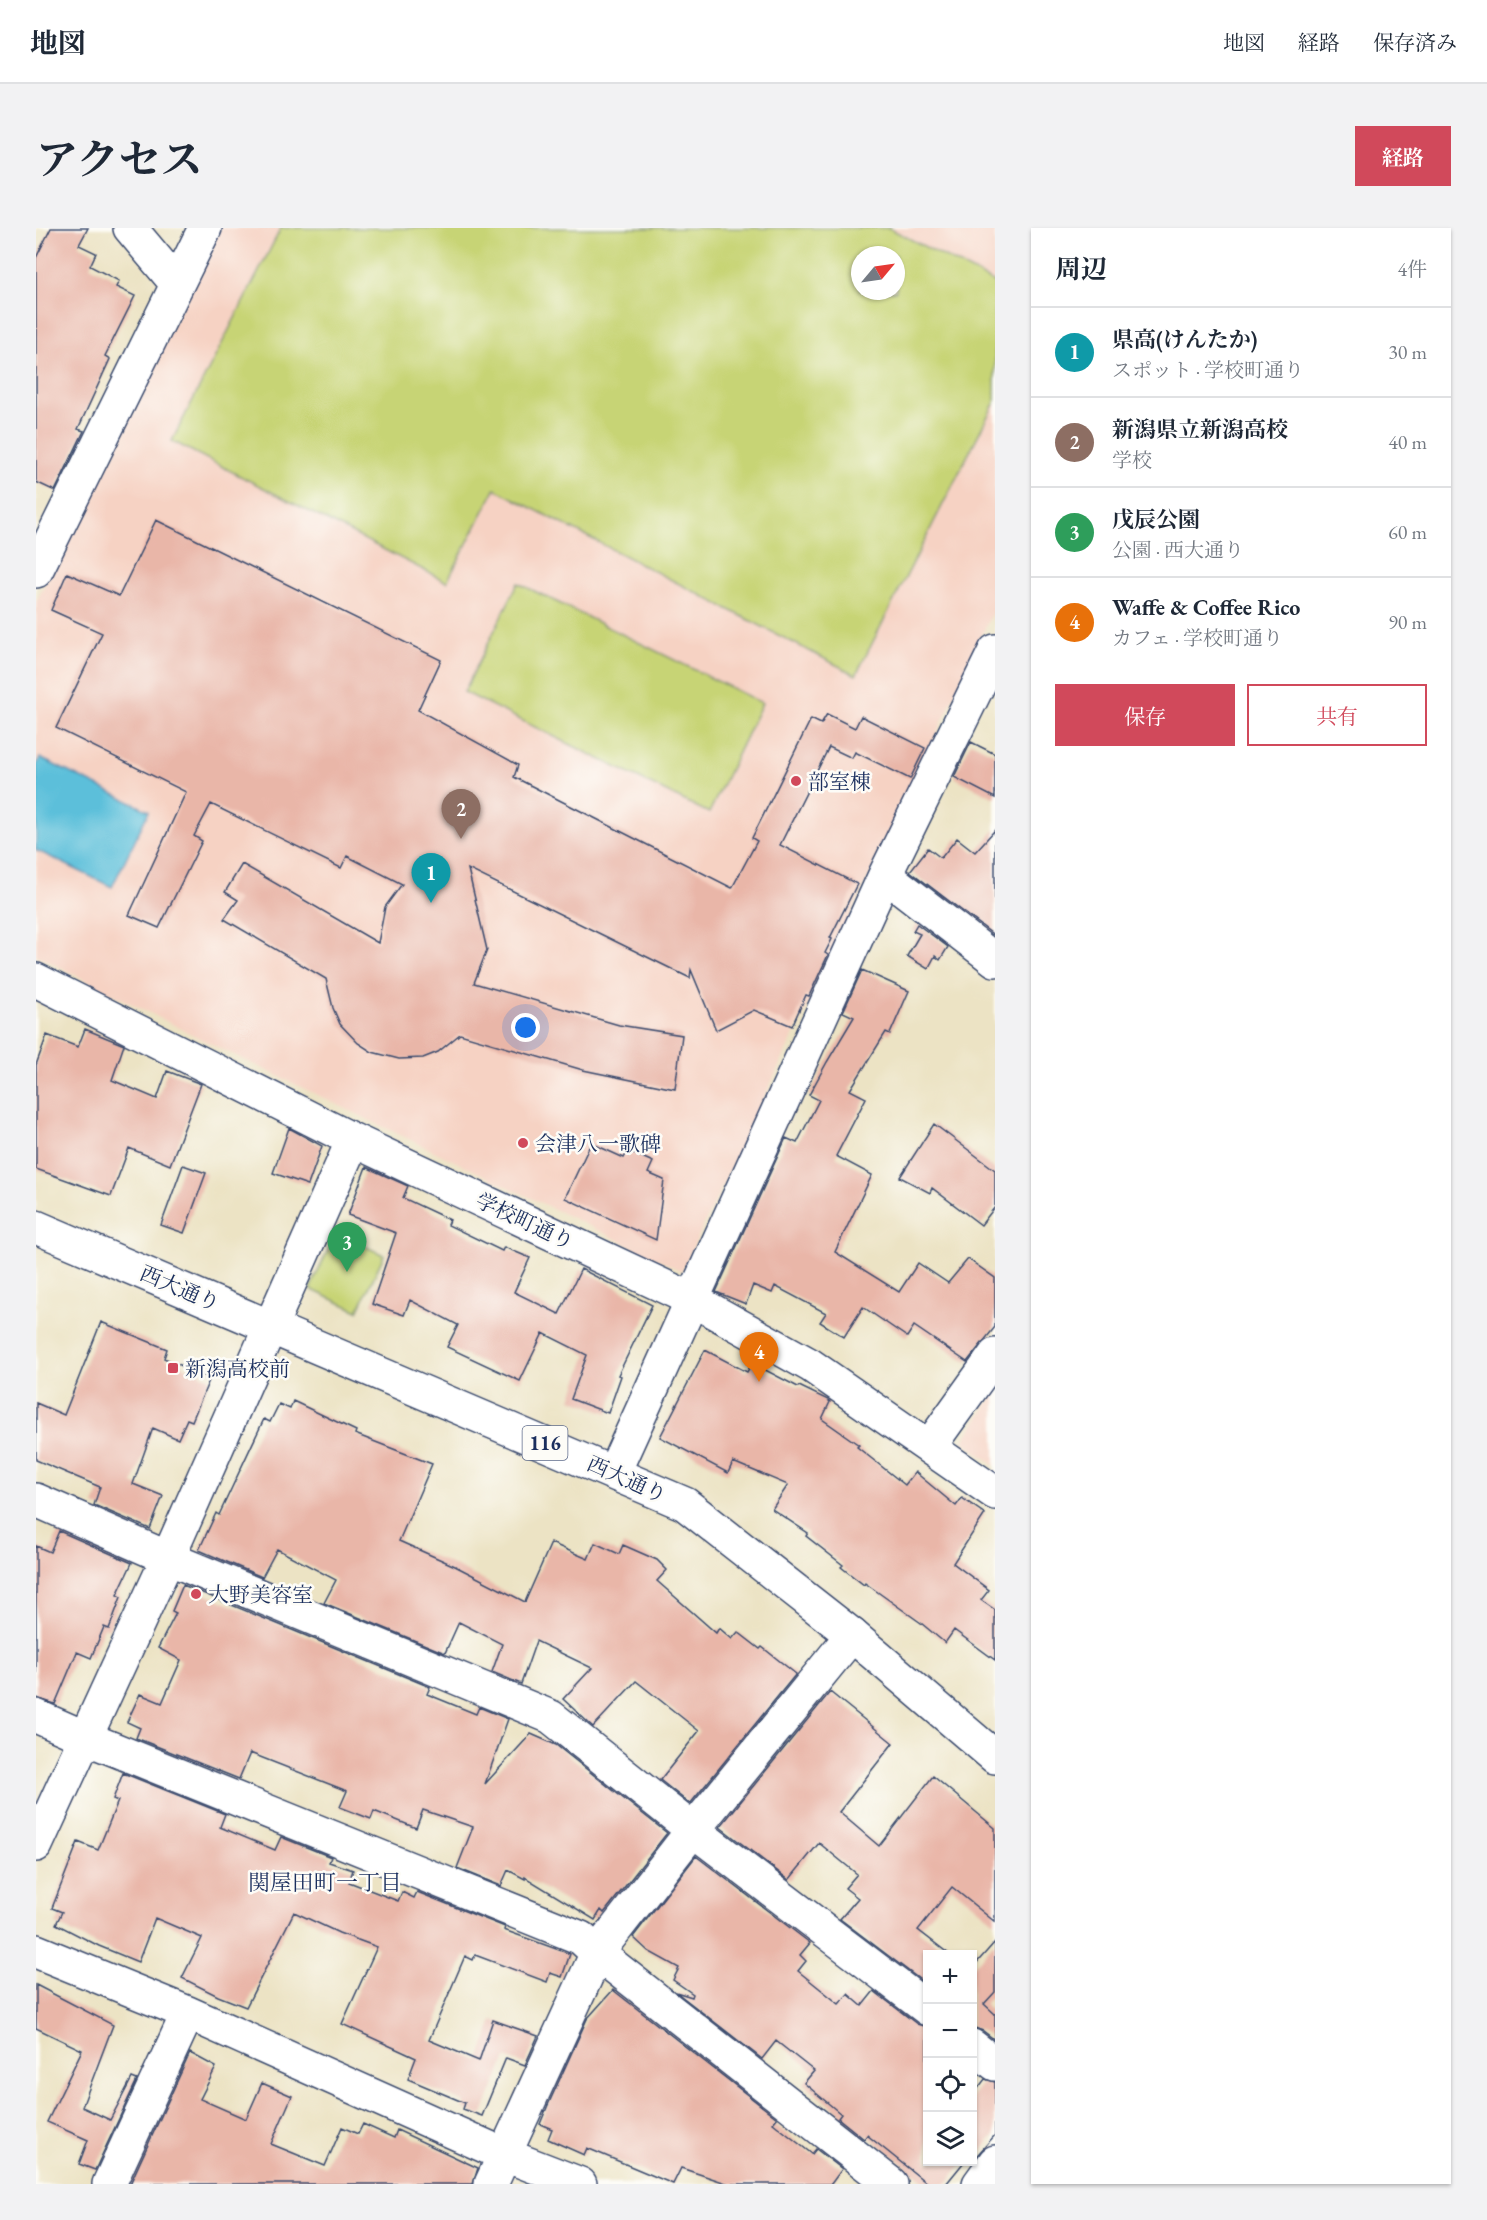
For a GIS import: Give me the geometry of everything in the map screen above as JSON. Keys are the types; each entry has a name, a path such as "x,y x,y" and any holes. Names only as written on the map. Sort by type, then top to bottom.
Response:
{"main road":[{"path":"130,228 177,284"},
{"path":"36,571 205,228"},
{"path":"614,1472 885,876 995,651"},
{"path":"885,876 995,960"},
{"name":"学校町通り","path":"36,980 353,1140 691,1299 810,1365 995,1493"},
{"path":"36,1845 272,1327 353,1140"},
{"name":"西大通り","path":"36,1227 686,1504 852,1635 995,1757"},
{"path":"929,1447 995,1355"},
{"path":"36,1500 168,1558 552,1717 693,1830 923,2006"},
{"path":"491,2184 597,1953 693,1830 852,1635"},
{"path":"36,1716 581,1938 597,1953 891,2184"},
{"path":"36,1951 188,2013 505,2155 580,2184"},
{"path":"109,2184 188,2013"},
{"path":"977,2050 995,2064"},
{"path":"979,2184 995,2162"}],"shaded area":[{"path":"220,228 995,228 995,607 682,1271 199,1038 36,955 36,602"},
{"path":"995,1393 995,1466 963,1441"}],"green space":[{"path":"281,228 889,228 995,283 995,402 856,675 495,489 447,582 172,441"},
{"path":"518,583 762,703 709,813 464,692"},
{"path":"336,1233 384,1255 358,1311 310,1289"}],"water":[{"path":"40,758 149,811 112,887 36,850 36,765"}],"building":[{"path":"51,228 88,228 79,245 96,253 90,266 119,281 116,287 135,296 105,356 110,359 78,429 84,431 55,491 36,482 36,258"},
{"path":"156,520 441,660 418,710 518,765 514,777 732,888 757,841 752,838 811,719 821,724 827,714 855,728 861,716 925,748 910,779 855,752 852,758 829,747 780,845 857,884 830,938 832,939 825,953 828,955 792,1026 754,1010 716,1030 691,970 690,978 468,869 487,950 474,983 619,1025 682,1035 675,1089 583,1070 460,1034 438,1052 423,1058 399,1059 372,1052 358,1043 340,1024 333,1008 326,979 224,919 238,900 225,892 242,864 378,943 385,907 402,884 347,856 341,868 211,804 194,836 202,841 159,928 129,915 186,792 56,728 102,633 51,610 67,573 119,596"},
{"path":"971,742 995,754 995,798 954,777"},
{"path":"995,830 995,936 910,871 928,848 941,858 957,838 975,852"},
{"path":"917,924 948,947 940,960 935,956 928,969 907,956 920,934 913,931"},
{"path":"862,970 909,991 890,1034 886,1032 850,1090 866,1098 836,1156 872,1175 835,1252 899,1292 918,1263 948,1283 968,1259 995,1278 995,1327 967,1362 914,1326 907,1337 863,1307 844,1337 820,1322 826,1313 775,1286 772,1293 753,1285 746,1304 716,1292 786,1138 797,1143 819,1100 809,1095 854,1017 843,1012"},
{"path":"85,1029 124,1045 112,1080 157,1099 167,1071 201,1084 170,1165 129,1148 111,1196 36,1169 36,1065 47,1035 78,1047"},
{"path":"934,1124 995,1170 995,1207 981,1225 932,1188 930,1193 900,1177"},
{"path":"289,1128 322,1146 308,1185 273,1173"},
{"path":"591,1143 624,1158 628,1151 653,1162 648,1173 664,1180 656,1240 565,1198"},
{"path":"183,1165 206,1173 184,1233 161,1225"},
{"path":"366,1167 408,1186 403,1198 450,1220 448,1225 502,1251 504,1247 530,1258 514,1292 559,1314 581,1269 652,1305 618,1375 621,1376 608,1413 571,1399 587,1355 543,1333 520,1381 447,1347 458,1325 410,1300 404,1315 372,1304 396,1233 348,1215"},
{"path":"101,1322 167,1349 164,1358 210,1378 192,1421 187,1419 178,1439 153,1428 133,1484 163,1496 150,1529 94,1505 100,1487 36,1460 36,1403 64,1415"},
{"path":"705,1350 747,1372 752,1363 828,1400 830,1402 822,1419 859,1445 857,1447 905,1485 915,1472 956,1506 962,1498 985,1514 953,1563 989,1590 981,1600 995,1610 995,1660 954,1630 945,1643 921,1623 865,1583 864,1585 806,1536 808,1533 772,1509 788,1485 733,1462 728,1473 660,1437"},
{"path":"293,1401 356,1431 355,1434 432,1464 399,1541 455,1566 525,1602 551,1543 588,1559 595,1543 619,1554 623,1545 657,1560 667,1570 657,1581 716,1633 719,1628 732,1639 738,1632 760,1649 762,1647 796,1674 690,1804 660,1780 699,1731 636,1681 593,1727 563,1699 592,1668 536,1641 521,1684 492,1672 502,1644 459,1622 445,1653 324,1603 336,1580 277,1549 262,1577 199,1550 216,1513 219,1515 264,1419 270,1422 279,1404 290,1409"},
{"path":"59,1531 132,1563 117,1595 121,1597 109,1629 104,1627 91,1658 77,1652 55,1704 36,1698 36,1546 50,1552"},
{"path":"183,1585 430,1687 427,1694 476,1714 479,1707 508,1719 485,1784 531,1734 556,1745 667,1833 604,1913 601,1910 595,1920 525,1877 525,1879 508,1870 501,1886 457,1868 473,1827 423,1810 416,1828 374,1811 371,1819 340,1807 347,1791 250,1753 239,1779 136,1738 140,1728 127,1722 140,1694 162,1703 181,1660 158,1648 176,1613 172,1611"},
{"path":"830,1692 893,1743 839,1812 879,1846 933,1776 995,1828 995,1922 952,1887 918,1930 944,1950 923,1950 923,1982 840,1919 858,1898 845,1888 857,1874 819,1843 789,1880 720,1827"},
{"path":"123,1773 225,1814 220,1827 275,1850 281,1837 331,1857 329,1862 353,1870 349,1882 398,1901 402,1892 414,1898 417,1892 505,1927 504,1930 570,1954 562,1977 550,1973 547,1982 475,1955 473,1960 465,1956 429,2040 479,2061 493,2020 538,2036 525,2065 506,2058 482,2116 463,2109 465,2103 408,2079 416,2058 342,2024 377,1947 339,1933 294,1912 246,2007 182,1978 202,1938 155,1918 138,1962 99,1946 56,1924 62,1912 52,1908 78,1842 98,1850 118,1801 113,1799"},
{"path":"696,1856 810,1943 800,1955 806,1961 798,1971 839,2004 848,1994 862,2006 874,1991 917,2024 923,2026 923,2166 961,2166 946,2184 928,2184 867,2135 864,2139 838,2118 841,2114 804,2083 814,2071 776,2041 762,2059 676,1992 692,1997 693,1994 673,1980 679,1968 648,1951 633,1937"},
{"path":"995,1942 995,1992 984,2004 995,2014 995,2040 977,2029 977,1962"},
{"path":"36,1985 113,2025 82,2107 110,2120 132,2078 137,2080 95,2170 79,2164 88,2140 47,2122 82,2050 36,2028"},
{"path":"613,1990 777,2118 773,2123 812,2154 816,2149 842,2169 831,2184 729,2184 681,2168 673,2184 587,2148 584,2155 548,2139 552,2129 540,2124 548,2105 587,2019"},
{"path":"190,2053 216,2067 200,2099 246,2119 262,2083 292,2096 271,2144 325,2166 342,2127 358,2134 363,2124 394,2138 397,2130 478,2168 473,2184 130,2184"},
{"path":"985,2079 995,2082 995,2135 977,2155 977,2112 977,2089"}],"place":[{"name":"部室棟","path":"796,781"},
{"name":"新潟県立新潟高校","path":"461,839"},
{"name":"県高(けんたか)","path":"431,903"},
{"name":"会津八一歌碑","path":"523,1143"},
{"name":"戊辰公園","path":"347,1272"},
{"name":"新潟高校前","path":"173,1368"},
{"name":"Waffe & Coffee Rico","path":"759,1382"},
{"name":"大野美容室","path":"196,1594"}],"district":[{"name":"関屋田町一丁目","path":"325,1882"}]}
